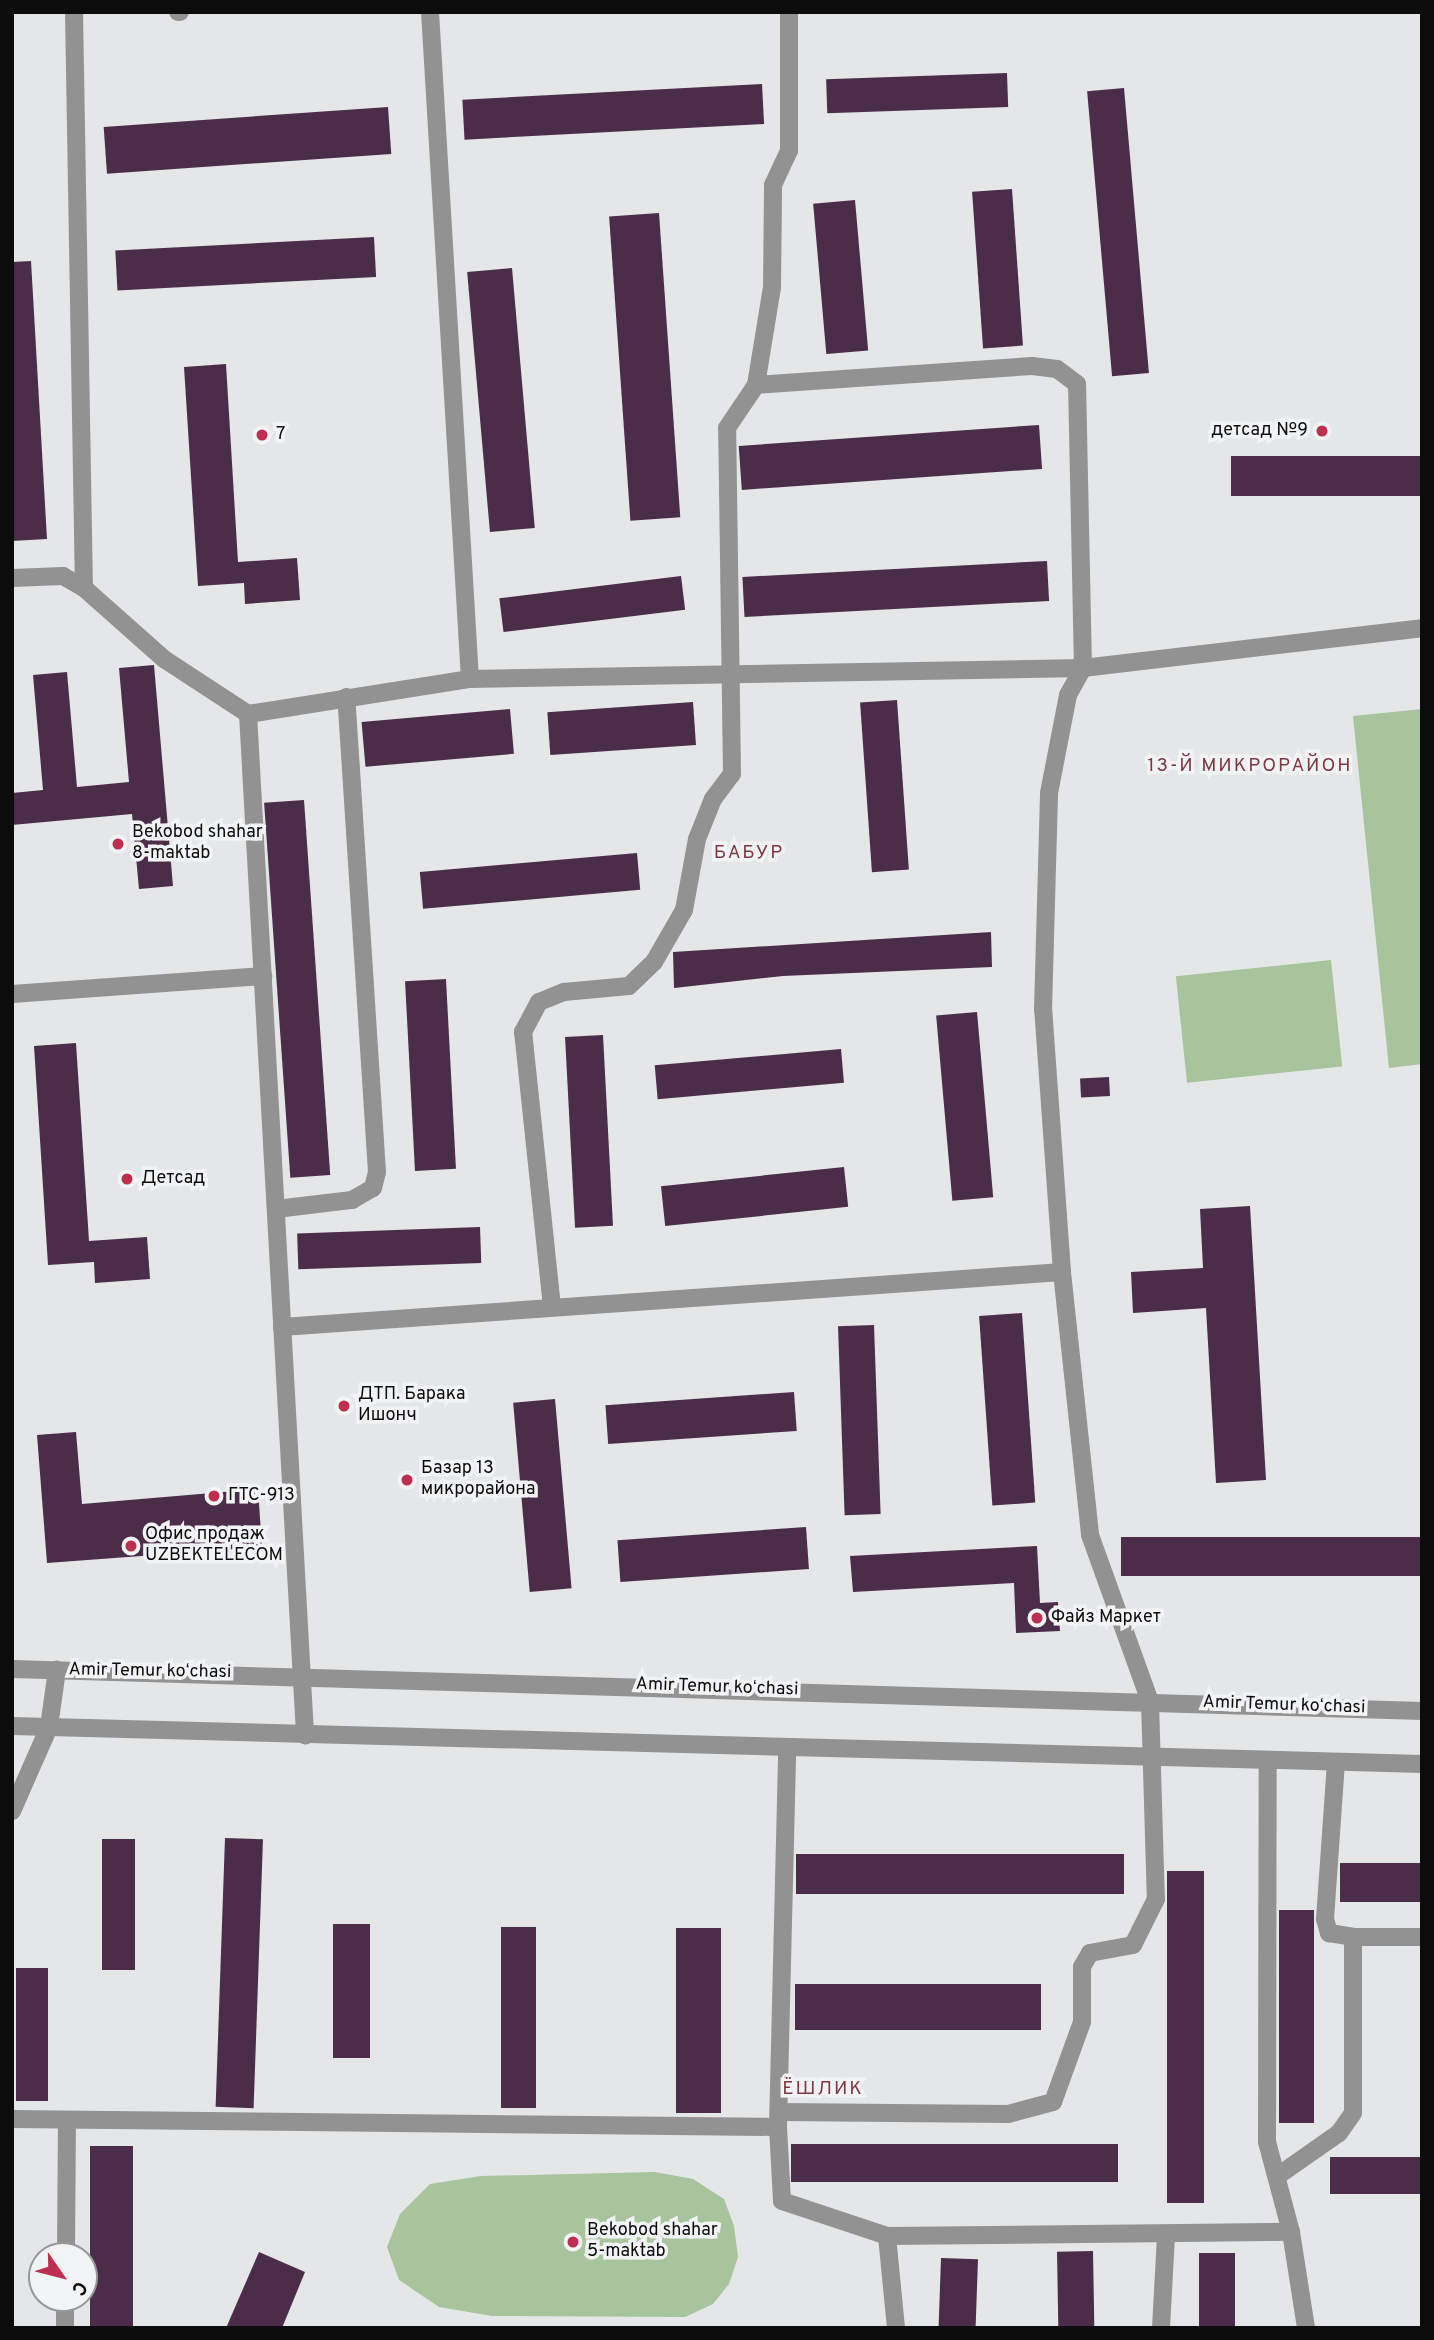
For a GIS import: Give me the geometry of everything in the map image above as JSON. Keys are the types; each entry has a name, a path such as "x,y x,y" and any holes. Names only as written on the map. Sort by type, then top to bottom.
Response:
{"street":[{"path":"74,12 84,588"},
{"path":"430,12 470,679"},
{"path":"552,1307 523,1032 539,1002 564,992 629,986 654,962 684,911 697,839 713,799 732,774 727,428 756,385 772,287 774,185 789,151 789,12"},
{"path":"12,2119 779,2120 1008,2115 1054,2102 1083,2022 1082,1967 1090,1953 1133,1945 1156,1899 1150,1702 1090,1535 1062,1272 1043,1010 1049,793 1068,695 1083,668 1077,384 1057,369 1032,366 756,385"},
{"path":"12,578 63,576 84,588 164,659 248,713 470,679 1083,668 1422,628"},
{"path":"276,1209 352,1200 373,1188 377,1172 346,697"},
{"path":"248,713 305,1735"},
{"path":"12,993 263,976"},
{"path":"282,1327 1062,1272"},
{"name":"Amir Temur koʻchasi","path":"12,1669 1422,1711"},
{"path":"12,1811 49,1727 57,1670"},
{"path":"12,1726 1422,1764"},
{"path":"787,1747 779,2120 782,2201 887,2236 1166,2236 1291,2232"},
{"path":"1268,1760 1267,2142 1279,2175 1291,2232 1306,2328"},
{"path":"1336,1762 1325,1919 1329,1933 1353,1937 1422,1937"},
{"path":"1279,2175 1339,2133 1353,2113 1353,1937"},
{"path":"66,2242 67,2121"},
{"path":"887,2236 896,2328"},
{"path":"1161,2328 1166,2236"}],"green space":[{"path":"1422,709 1422,1064 1389,1068 1353,716"},
{"path":"1331,960 1342,1066 1187,1083 1176,976"},
{"name":"Bekobod shahar 5-maktab","path":"655,2172 693,2179 724,2199 734,2226 738,2257 729,2284 713,2304 685,2317 492,2316 439,2307 399,2280 387,2247 400,2214 430,2184 481,2176"}],"building":[{"path":"1007,73 1008,107 827,113 826,79"},
{"path":"762,84 764,124 465,140 462,100"},
{"path":"1124,88 1149,373 1112,376 1087,91"},
{"path":"388,107 391,154 107,174 104,127"},
{"path":"1012,189 1023,346 983,348 972,192"},
{"path":"855,200 868,350 826,354 813,204"},
{"path":"659,213 680,517 630,521 609,216"},
{"path":"374,237 376,277 117,291 115,251"},
{"path":"31,261 47,539 12,541 12,262"},
{"path":"512,268 535,528 490,532 467,272"},
{"path":"226,364 238,562 297,558 300,600 245,604 244,583 198,586 184,367"},
{"path":"1039,425 1042,469 742,490 739,446"},
{"path":"1231,456 1422,456 1422,496 1231,496"},
{"path":"1047,561 1049,601 745,617 742,577"},
{"path":"681,576 685,610 504,632 499,598"},
{"path":"154,665 173,886 139,889 132,814 12,825 12,793 43,790 33,675 67,672 77,787 129,782 119,668"},
{"path":"897,700 909,870 872,872 860,703"},
{"path":"693,702 696,745 550,755 547,712"},
{"path":"510,709 514,754 365,767 362,722"},
{"path":"304,800 330,1175 290,1178 264,803"},
{"path":"637,853 640,890 423,909 420,872"},
{"path":"991,932 992,967 783,976 674,988 673,952"},
{"path":"446,979 456,1169 415,1171 405,981"},
{"path":"977,1012 993,1197 952,1201 936,1016"},
{"path":"603,1035 613,1226 575,1228 565,1037"},
{"path":"76,1043 89,1241 147,1237 150,1279 95,1283 94,1262 48,1265 34,1046"},
{"path":"841,1049 844,1083 658,1099 655,1065"},
{"path":"1109,1077 1110,1096 1081,1097 1080,1079"},
{"path":"844,1167 848,1207 665,1226 661,1186"},
{"path":"1250,1206 1266,1480 1216,1483 1206,1308 1133,1313 1131,1272 1203,1268 1200,1209"},
{"path":"480,1227 481,1263 298,1269 297,1233"},
{"path":"1022,1313 1035,1503 992,1506 979,1316"},
{"path":"874,1325 881,1514 845,1515 838,1326"},
{"path":"794,1392 797,1431 608,1444 605,1405"},
{"path":"555,1399 572,1588 530,1592 513,1403"},
{"name":"ГТС-913","path":"76,1432 82,1504 258,1489 262,1547 47,1563 37,1435"},
{"path":"806,1527 809,1569 620,1582 617,1540"},
{"path":"1121,1537 1422,1537 1422,1576 1121,1576"},
{"path":"1037,1546 1040,1603 1058,1602 1060,1631 1016,1633 1014,1583 853,1592 850,1556"},
{"path":"225,1838 263,1839 254,2108 216,2107"},
{"path":"102,1839 135,1839 135,1970 102,1970"},
{"path":"796,1854 1124,1854 1124,1894 796,1894"},
{"path":"1340,1863 1422,1863 1422,1902 1340,1902"},
{"path":"1167,1871 1204,1871 1204,2203 1167,2203"},
{"path":"1279,1910 1314,1910 1314,2123 1279,2123"},
{"path":"333,1924 370,1924 370,2058 333,2058"},
{"path":"501,1927 536,1927 536,2108 501,2108"},
{"path":"676,1928 721,1928 721,2113 676,2113"},
{"path":"16,1968 48,1968 48,2101 16,2101"},
{"path":"795,1984 1041,1984 1041,2030 795,2030"},
{"path":"791,2144 1118,2144 1118,2182 791,2182"},
{"path":"90,2146 133,2146 133,2328 90,2328 90,2312 98,2312 98,2242 90,2242"},
{"path":"1330,2157 1422,2157 1422,2194 1330,2194"},
{"path":"1093,2251 1094,2328 1058,2328 1057,2252"},
{"path":"259,2252 305,2272 282,2328 226,2328"},
{"path":"1199,2253 1235,2253 1235,2328 1199,2328"},
{"path":"941,2258 978,2259 976,2328 939,2328"}],"place":[{"name":"детсад №9","path":"1322,431"},
{"name":"7","path":"262,435"},
{"name":"Bekobod shahar 8-maktab","path":"118,844"},
{"name":"Детсад","path":"127,1179"},
{"name":"ДТП. Барака Ишонч","path":"344,1406"},
{"name":"Базар 13 микрорайона","path":"407,1480"},
{"name":"ГТС-913","path":"214,1496"},
{"name":"Офис продаж UZBEKTELECOM","path":"131,1546"},
{"name":"Файз Маркет","path":"1037,1618"},
{"name":"Bekobod shahar 5-maktab","path":"573,2242"}],"district":[{"name":"13-Й МИКРОРАЙОН","path":"1250,767"},
{"name":"БАБУР","path":"749,854"},
{"name":"ЁШЛИК","path":"823,2090"}]}
